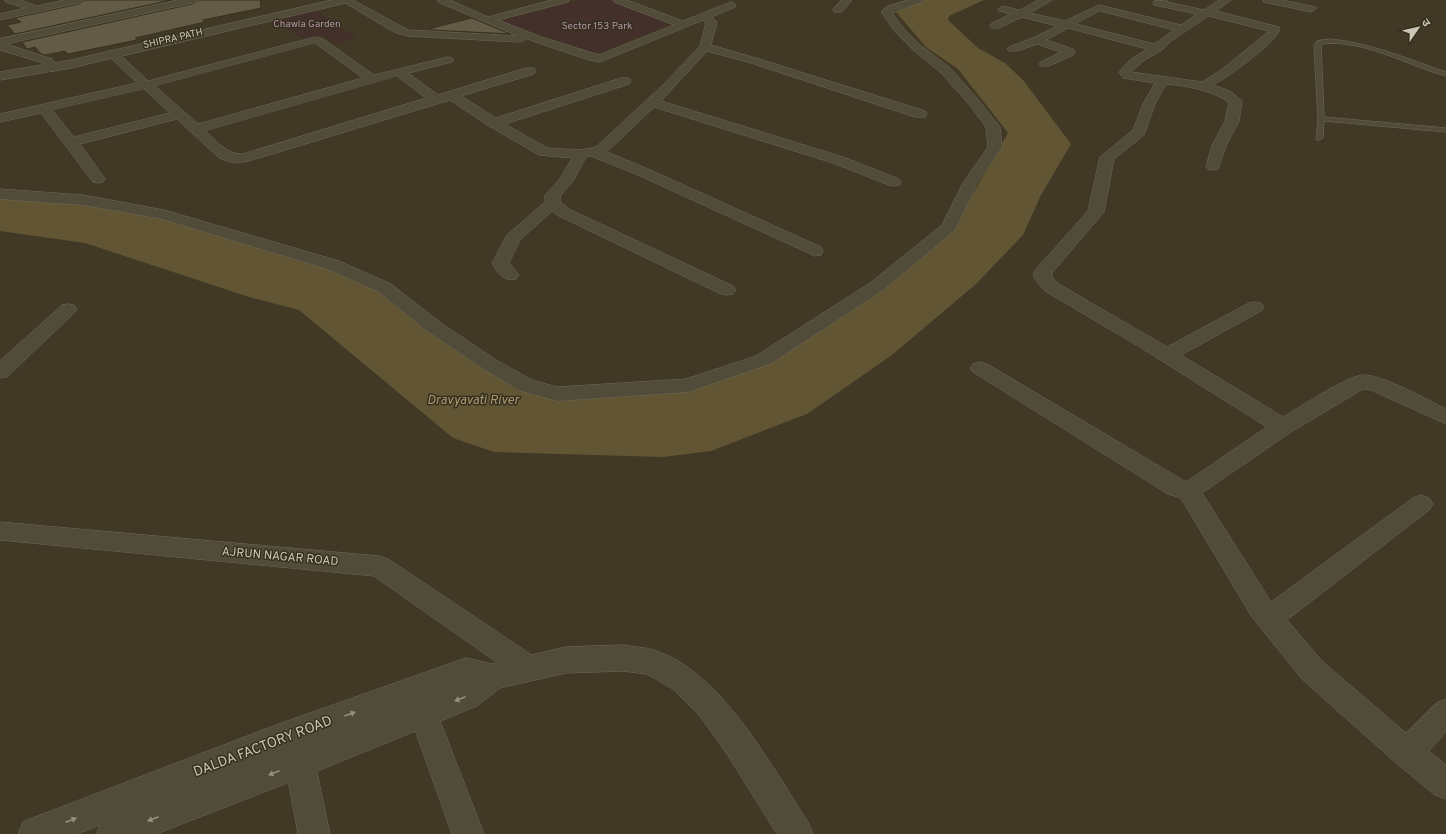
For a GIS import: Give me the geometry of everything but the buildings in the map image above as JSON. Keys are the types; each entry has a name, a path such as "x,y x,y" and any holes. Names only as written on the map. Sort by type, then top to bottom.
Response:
{"street":[{"path":"10,0 36,8"},
{"path":"0,17 36,8 79,0"},
{"path":"0,42 192,0"},
{"name":"SHIPRA PATH","path":"0,76 321,0"},
{"path":"346,0 407,34 537,39"},
{"name":"SHIPRA PATH","path":"0,69 49,64 112,54 346,0"},
{"path":"445,2 463,0"},
{"path":"487,20 564,0"},
{"path":"618,0 685,25"},
{"path":"715,0 734,3"},
{"path":"838,10 846,0"},
{"path":"0,194 83,200 164,215 333,265 385,288 434,327 489,364 525,385 556,394 688,385 763,360 876,287 949,227 970,183 995,147 993,127 973,101 945,70 915,46 901,32 886,12 890,9 918,0"},
{"path":"995,26 1047,0"},
{"path":"1013,49 1037,40 1115,0"},
{"path":"1147,0 1160,1 1275,29 1270,36 1224,74 1203,86"},
{"path":"1213,166 1219,146 1232,121 1236,101 1226,94 1203,86 1135,77 1127,75 1125,72 1130,65 1158,48 1182,29 1226,0"},
{"path":"1268,0 1311,9"},
{"path":"445,2 476,16 537,39 600,59 685,25 734,3"},
{"path":"1099,8 1182,29"},
{"path":"1003,9 1158,48"},
{"path":"461,20 476,16"},
{"path":"451,95 494,123 544,152 586,153 601,150 667,88 705,47 712,22 704,16"},
{"path":"407,34 446,24"},
{"path":"0,118 146,84 315,40 319,41 373,80"},
{"path":"1037,40 1068,51 1069,53 1045,64"},
{"path":"0,46 49,64"},
{"path":"705,47 755,61 920,114"},
{"path":"112,54 224,155 234,159 244,158 530,71"},
{"path":"196,129 399,72 448,60"},
{"path":"399,72 436,99"},
{"path":"1162,80 1149,104 1139,132 1107,156 1096,212 1043,272 1043,278 1050,287 1166,355 1283,427"},
{"path":"494,123 625,81"},
{"path":"652,102 838,160 894,182"},
{"path":"44,108 98,179"},
{"path":"71,142 178,115"},
{"path":"510,275 500,263 513,238 552,203 553,195 566,181 586,153"},
{"path":"586,153 629,165 742,217 790,237 815,251"},
{"path":"552,203 564,213 727,290"},
{"path":"1166,355 1255,307"},
{"path":"0,372 68,309"},
{"path":"980,368 1176,488 1189,492 1261,609 1312,670 1407,753 1446,784"},
{"path":"1189,492 1283,427 1356,384 1364,382 1377,385 1446,417"},
{"path":"1269,619 1421,504"},
{"name":"AJRUN NAGAR ROAD","path":"0,531 379,566 529,669"},
{"name":"DALDA FACTORY ROAD","path":"35,834 276,740 466,672 492,677 566,660 623,658 652,662 683,680 712,706 742,749 796,834"},
{"name":"DALDA FACTORY ROAD","path":"113,834 300,763 467,696 492,677"},
{"path":"1407,753 1446,712"},
{"path":"423,713 468,834"},
{"path":"300,763 314,834"}],"lane":[{"path":"1318,138 1321,119 1317,45 1319,42 1334,41 1373,49 1446,74"},
{"path":"1321,119 1446,130"}],"green space":[{"name":"Sector 153 Park","path":"579,0 610,0 673,23 598,54 501,21"},
{"name":"Chawla Garden","path":"313,9 358,38 335,44 322,35 304,40 271,19"}],"water":[{"name":"Dravyavati River","path":"924,0 984,0 949,16 948,20 978,48 1005,63 1023,80 1071,144 1041,195 1023,235 976,284 892,355 807,414 711,451 663,457 494,452 453,438 299,310 249,297 85,243 0,231 0,195 148,209 361,272 522,385 668,391 767,358 801,338 960,216 1008,133 958,69 926,47 896,12"}]}
